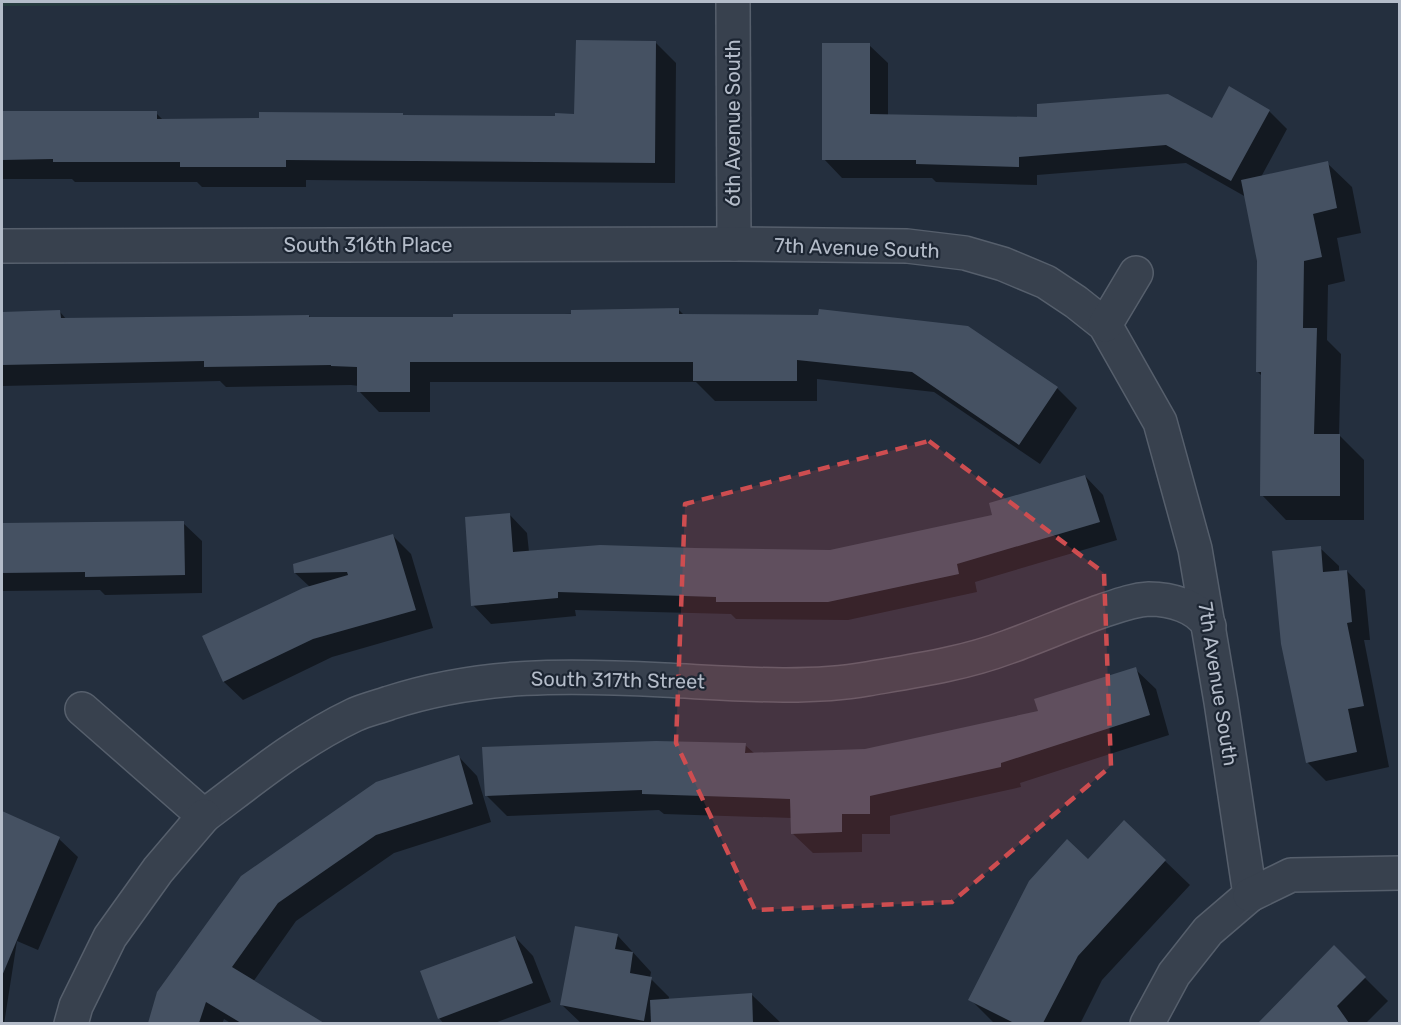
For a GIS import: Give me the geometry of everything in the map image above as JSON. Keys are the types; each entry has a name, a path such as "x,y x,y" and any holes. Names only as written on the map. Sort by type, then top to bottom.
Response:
{"street":[{"name":"6th Avenue South","path":"733,2 734,244"},
{"name":"South 316th Place","path":"2,246 734,244"},
{"name":"7th Avenue South","path":"734,244 907,246 966,253 1003,264 1046,282 1105,325 1161,422 1195,549 1250,894"},
{"path":"1105,325 1136,273"},
{"name":"South 317th Street","path":"71,1023 76,1006 110,937 158,870 204,816 296,747 356,714 409,697 468,684 528,677 766,684 863,680 996,651 1132,601 1148,599 1185,606 1204,617 1209,626"},
{"path":"82,709 204,816"},
{"path":"1147,1023 1174,974 1208,931 1250,894 1291,875 1400,873"}],"highlighted area":[{"path":"929,441 1104,573 1111,766 952,902 755,910 676,743 685,504"}],"green space":[{"path":"2,2 330,2 330,4 2,6"}],"building":[{"path":"576,40 656,41 655,163 286,160 286,167 180,167 180,162 2,160 2,111 157,111 157,119 259,118 259,112 555,116 555,113 574,114"},
{"path":"822,43 870,43 870,114 1037,117 1037,104 1168,94 1212,118 1229,86 1270,110 1231,181 1166,145 1019,157 1019,167 916,164 916,160 822,160"},
{"path":"1328,161 1337,208 1313,214 1322,257 1304,261 1303,328 1317,328 1314,434 1340,434 1340,496 1260,496 1261,372 1256,372 1257,261 1241,180"},
{"path":"679,308 679,314 818,315 819,309 968,326 1058,387 1019,445 912,372 797,360 797,381 693,381 693,362 410,362 410,392 357,392 357,367 331,365 204,367 204,361 2,365 2,312 60,310 61,318 309,315 309,317 453,317 453,314 571,314 571,310"},
{"path":"1085,475 1100,522 957,564 959,574 828,602 716,602 716,597 558,592 558,598 471,606 465,517 510,513 513,552 600,545 830,550 992,515 989,503"},
{"path":"184,521 185,575 85,577 85,572 2,573 2,523"},
{"path":"393,534 416,610 313,639 223,682 202,636 303,588 348,575 347,572 294,573 293,564"},
{"path":"1321,546 1323,572 1347,570 1352,622 1347,623 1364,706 1348,709 1357,752 1306,763 1281,644 1272,551"},
{"path":"1136,667 1150,715 1001,763 1001,767 870,796 870,814 842,814 842,832 791,834 790,799 642,794 642,790 485,796 482,747 656,741 746,743 745,753 865,749 1038,711 1034,699"},
{"path":"459,755 473,804 376,835 278,903 232,967 324,1023 241,1023 206,1002 199,1023 148,1023 157,992 241,876 376,782"},
{"path":"2,811 60,837 2,976"},
{"path":"1124,820 1166,860 1078,956 1043,1023 1014,1023 968,1000 1029,881 1067,839 1088,859"},
{"path":"575,926 618,934 615,949 633,952 630,973 652,977 644,1021 560,1005"},
{"path":"515,936 533,983 438,1019 420,971"},
{"path":"1334,945 1366,977 1337,1006 1349,1023 1258,1023"},
{"path":"752,993 753,1023 651,1023 650,1000"}]}
